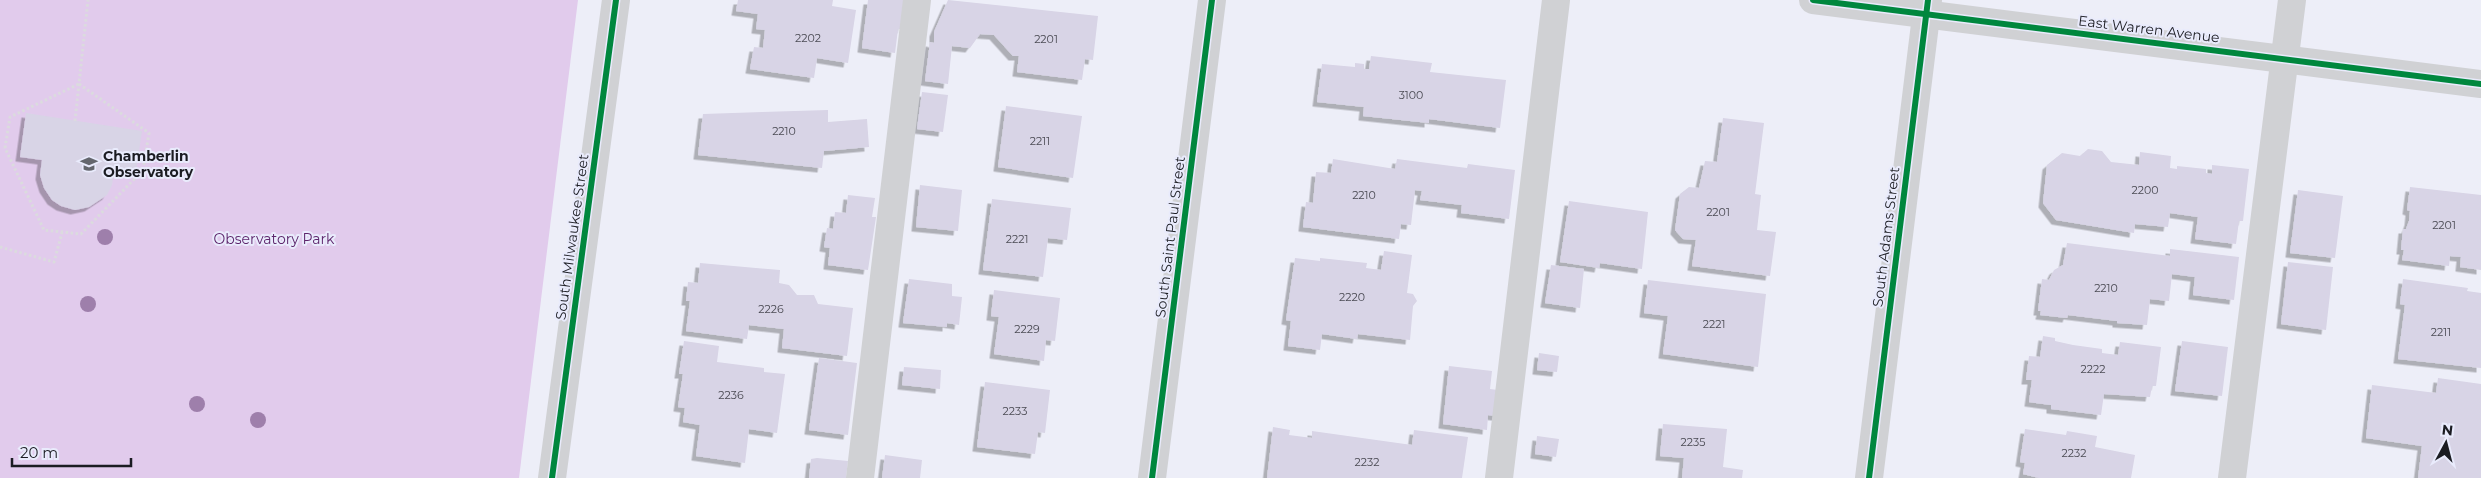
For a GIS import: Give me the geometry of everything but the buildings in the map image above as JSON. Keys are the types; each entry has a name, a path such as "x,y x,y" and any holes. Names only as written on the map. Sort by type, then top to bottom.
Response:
{"street":[{"name":"South Milwaukee Street","path":"552,478 616,0"},
{"path":"860,478 917,0"},
{"name":"South Saint Paul Street","path":"1152,478 1212,0"},
{"path":"1499,478 1556,0"},
{"name":"East Warren Avenue","path":"1813,0 1927,6 2284,59 2481,84"},
{"path":"2232,478 2292,0"},
{"name":"South Adams Street","path":"1869,478 1927,6"}],"path":[{"path":"75,121 88,0"},
{"path":"79,84 149,132 143,170 81,234 44,230 5,148 10,118 79,84"},
{"path":"0,247 54,262 62,233"}],"green space":[{"name":"Observatory Park","path":"0,0 578,0 519,478 0,478"}],"cycle path":[{"path":"552,478 616,0"},
{"path":"1152,478 1212,0"},
{"path":"1813,0 2481,84"},
{"path":"1869,478 1928,0"}],"place":[{"name":"Chamberlin Observatory","path":"89,164"}]}
